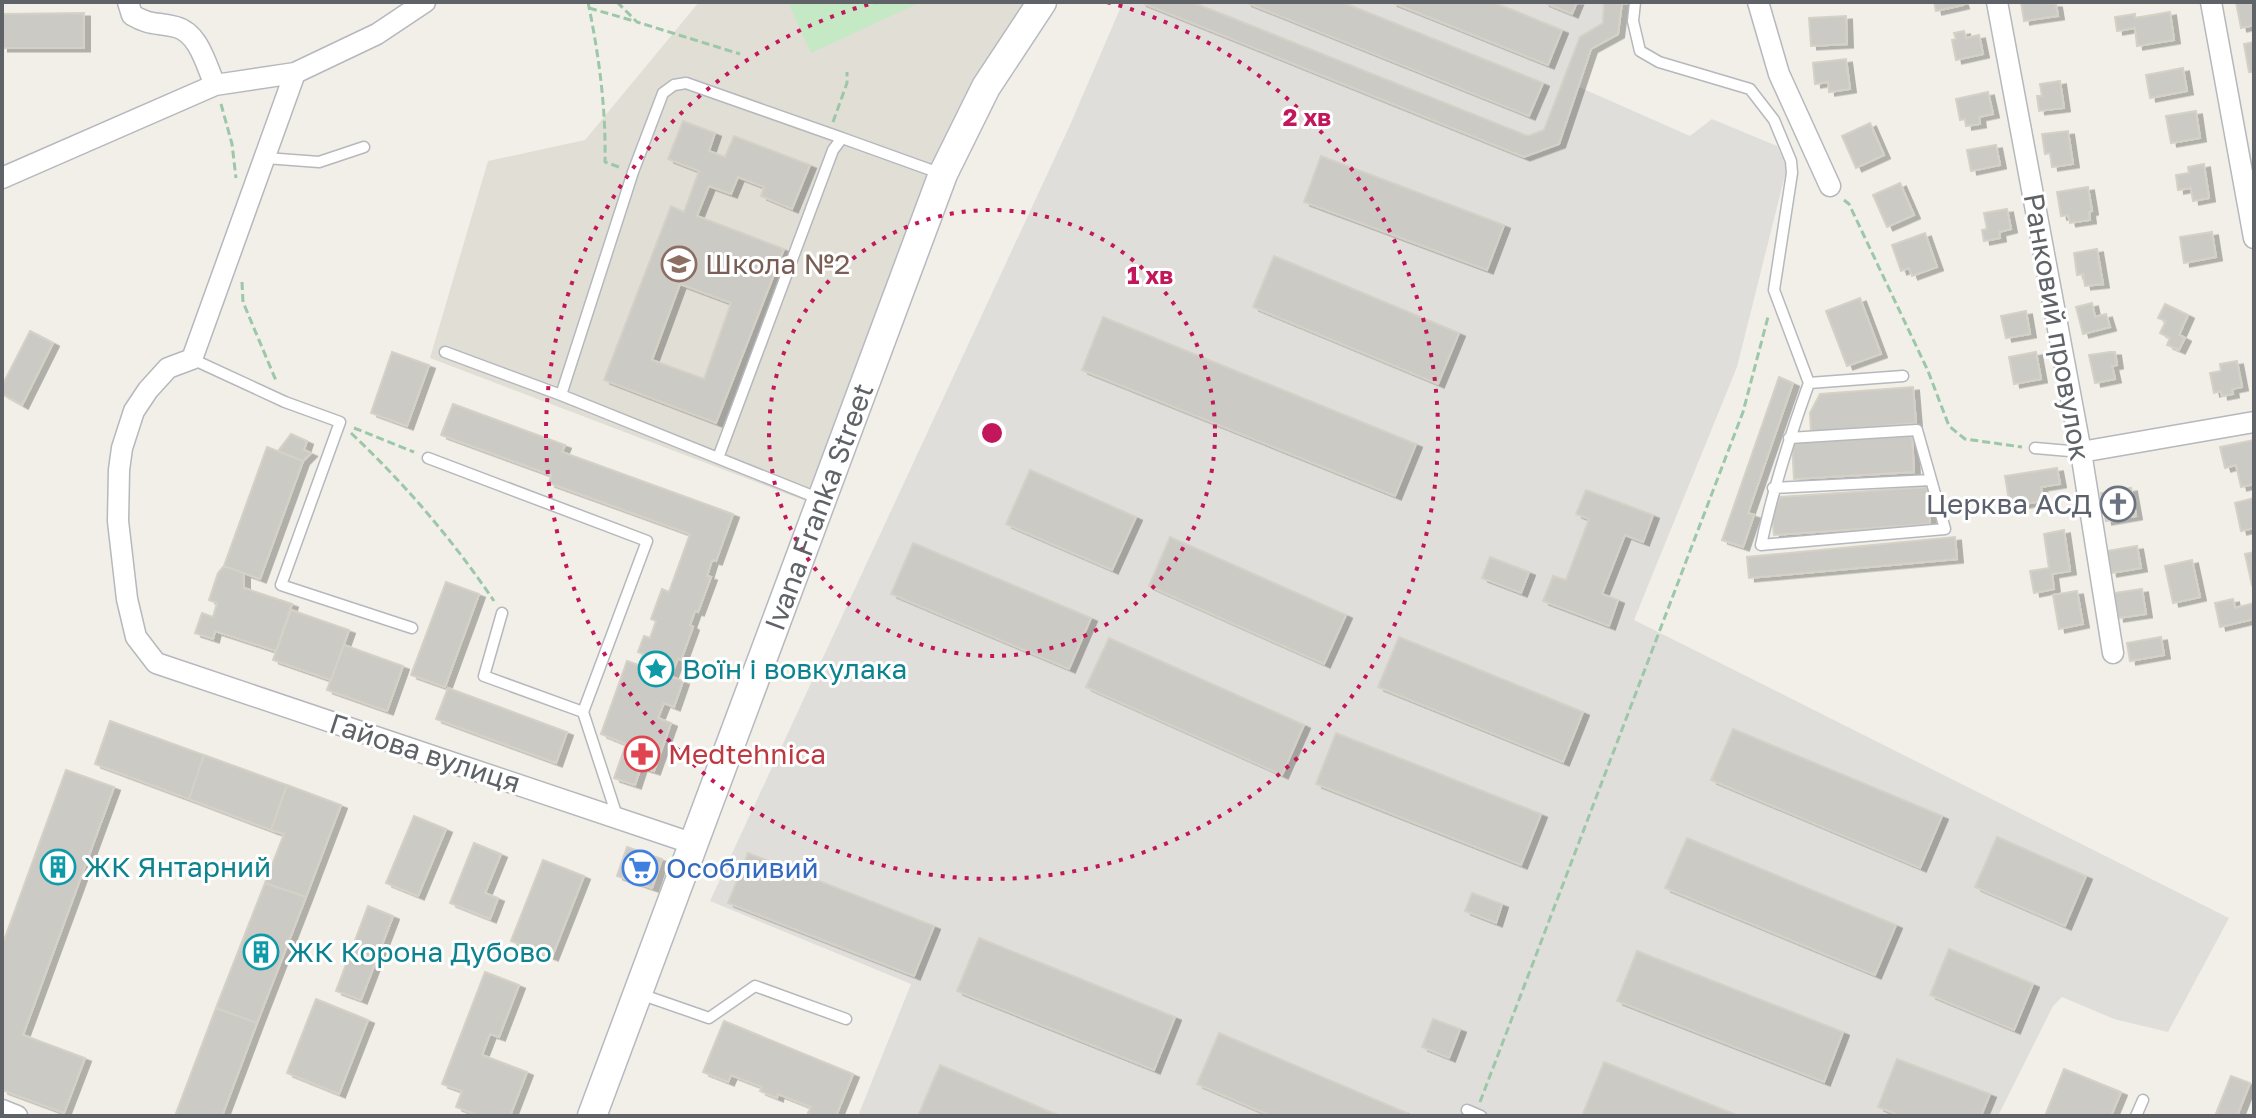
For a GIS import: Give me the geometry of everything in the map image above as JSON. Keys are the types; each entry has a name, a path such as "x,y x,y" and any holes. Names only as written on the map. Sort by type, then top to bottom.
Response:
{"main road":[{"name":"Ivana Franka Street","path":"592,1116 943,174 986,87 1042,2"}],"street":[{"path":"128,2 132,15 148,24 177,27 195,40 215,85"},
{"path":"2,178 215,85 295,73 377,34 425,2"},
{"path":"1758,2 1779,74 1830,186"},
{"name":"Ранковий провулок","path":"1997,2 2081,452 2113,653"},
{"path":"2211,2 2254,238"},
{"path":"192,359 295,73"},
{"name":"Гайова вулиця","path":"192,359 168,368 141,401 127,431 119,470 118,521 127,599 136,637 156,663 694,844"},
{"path":"2081,452 2254,422"},
{"path":"2,1110 17,1116"}],"lane":[{"path":"1635,2 1633,21 1640,51 1659,62 1750,89 1774,120 1791,161 1792,173 1774,290 1809,383 1789,438 1773,488 1761,545 1945,529 1917,430 1789,438"},
{"path":"561,395 633,172 663,93 674,85 686,83 943,174"},
{"path":"718,458 833,150 842,138"},
{"path":"266,158 319,162 364,147"},
{"path":"445,352 822,500"},
{"path":"192,359 285,402 340,422 281,585 412,628"},
{"path":"1809,383 1903,376"},
{"path":"2035,448 2081,452"},
{"path":"428,458 647,541 583,712 617,816"},
{"path":"1773,488 1931,480"},
{"path":"502,613 484,676 583,712"},
{"path":"638,994 709,1018 755,986 846,1019"},
{"path":"2136,1116 2143,1100"}],"path":[{"path":"588,2 606,117 605,162 633,172"},
{"path":"617,2 637,22"},
{"path":"589,8 740,54"},
{"path":"829,133 847,83 847,72"},
{"path":"1830,186 1849,204 1928,371 1949,426 1965,439 2035,448"},
{"path":"1475,1113 1743,412 1774,290"},
{"path":"340,422 428,458"},
{"path":"340,422 394,473 464,558 502,613"}],"shaded area":[{"name":"Школа №2","path":"699,2 1034,2 811,503 430,358 488,161 585,140"},
{"path":"1123,2 1622,2 1618,34 1591,49 1579,87 1690,136 1712,119 1777,146 1787,167 1737,367 1634,620 2229,918 2168,1032 2114,1019 2062,997 2053,1006 1998,1116 858,1116 911,984 710,901 1070,125"}],"green space":[{"path":"788,2 921,2 811,53"}],"building":[{"path":"1140,2 1192,2 1528,136 1544,130 1580,37 1603,23 1604,2 1622,2 1618,34 1591,49 1559,144 1524,157"},
{"path":"1245,2 1342,2 1543,83 1529,116"},
{"path":"1391,2 1493,2 1562,30 1548,65"},
{"path":"1543,2 1577,2 1572,14"},
{"path":"1934,2 1962,2 1963,5 1936,11"},
{"path":"2021,2 2056,4 2058,16 2024,21"},
{"path":"2236,2 2254,2 2254,25 2241,28"},
{"path":"2170,12 2174,40 2137,46 2135,28 2117,31 2115,17 2135,14 2135,18"},
{"path":"84,13 84,48 2,48 2,14"},
{"path":"1846,16 1847,44 1811,46 1809,18"},
{"path":"1964,31 1966,38 1979,35 1983,54 1956,60 1952,40 1956,39 1954,33"},
{"path":"2254,42 2254,72 2249,72 2244,44"},
{"path":"1846,59 1850,89 1829,92 1828,82 1815,84 1813,63"},
{"path":"2183,68 2187,91 2150,98 2146,75"},
{"path":"2060,81 2064,108 2039,111 2037,96 2042,96 2040,84"},
{"path":"1988,92 1993,114 1979,117 1980,124 1966,126 1965,119 1960,120 1956,99"},
{"path":"2196,111 2200,138 2171,143 2166,116"},
{"path":"683,121 715,133 709,151 725,157 734,136 810,165 792,209 761,196 764,187 738,177 731,194 709,186 697,216 784,249 716,423 604,380 671,206 684,212 699,171 668,159","holes":["680,284 731,303 704,379 652,360"]},
{"path":"1870,123 1884,155 1856,168 1842,136"},
{"path":"2068,131 2073,164 2052,167 2050,153 2045,154 2042,134"},
{"path":"1996,145 2000,165 1971,171 1967,150"},
{"path":"1321,156 1504,225 1487,270 1304,202"},
{"path":"2204,164 2209,198 2193,201 2191,188 2178,190 2176,175 2189,173 2188,167"},
{"path":"1900,183 1914,215 1887,227 1873,195"},
{"path":"2088,187 2092,211 2089,212 2090,220 2070,223 2068,215 2061,216 2057,192"},
{"path":"2007,209 2011,229 1999,232 2000,238 1984,241 1982,230 1987,229 1984,213"},
{"path":"2212,232 2216,257 2184,263 2180,237"},
{"path":"1925,233 1937,267 1912,276 1909,268 1901,271 1892,245"},
{"path":"2097,249 2103,284 2085,286 2083,274 2077,275 2074,253"},
{"path":"1274,256 1459,333 1438,384 1253,307"},
{"path":"1860,298 1881,354 1847,366 1826,311"},
{"path":"2092,303 2095,317 2106,314 2110,327 2083,334 2076,307"},
{"path":"2165,304 2188,315 2179,335 2185,338 2179,350 2167,345 2170,338 2160,333 2166,321 2158,318"},
{"path":"2026,311 2030,334 2006,338 2001,316"},
{"path":"1103,317 1416,444 1395,496 1082,370"},
{"path":"30,331 53,343 22,405 2,394 2,386"},
{"path":"392,352 429,365 407,426 371,413"},
{"path":"2036,352 2041,379 2014,384 2009,357"},
{"path":"2115,352 2117,365 2112,366 2115,379 2095,383 2089,355"},
{"path":"2237,361 2242,387 2232,389 2233,394 2222,396 2221,391 2214,393 2210,373 2221,371 2220,364"},
{"path":"1779,377 1793,383 1748,513 1754,515 1743,547 1722,540"},
{"path":"1913,387 1916,423 1811,432 1810,413 1820,394"},
{"path":"453,404 565,445 562,452 733,514 716,561 712,560 707,576 711,577 698,612 695,611 690,625 693,627 681,660 678,658 672,674 640,663 643,654 638,652 644,636 650,638 656,621 651,619 662,589 669,592 690,534 549,483 551,475 441,435"},
{"path":"291,434 307,441 304,450 311,453 303,461 278,451"},
{"path":"1912,436 1914,472 1794,479 1792,443"},
{"path":"2254,440 2254,484 2241,487 2236,465 2225,468 2220,447"},
{"path":"267,447 303,461 260,579 224,566"},
{"path":"2057,468 2060,484 2041,487 2043,501 2010,506 2005,476"},
{"path":"1030,470 1136,517 1112,570 1006,524"},
{"path":"1927,487 1930,524 1774,535 1772,516 1780,497"},
{"name":"Церква АСД","path":"2131,488 2136,516 2106,521 2101,493"},
{"path":"1586,490 1653,515 1643,542 1625,535 1602,594 1618,600 1609,626 1543,601 1553,576 1566,580 1589,519 1576,514"},
{"path":"2254,498 2254,528 2241,531 2235,503"},
{"path":"2064,530 2070,571 2052,574 2054,589 2034,593 2030,571 2049,568 2044,534"},
{"path":"1170,537 1346,615 1324,664 1149,586"},
{"path":"1955,537 1957,559 1749,578 1747,557"},
{"path":"913,543 1091,618 1069,669 891,594"},
{"path":"2137,546 2141,568 2111,573 2107,551"},
{"path":"2254,552 2254,584 2252,585 2245,554"},
{"path":"1490,557 1529,572 1521,593 1482,578"},
{"path":"2192,560 2200,597 2173,603 2165,566"},
{"path":"224,566 244,573 244,588 292,604 276,651 215,631 213,639 195,633 202,613 213,617 217,603 209,600 218,573"},
{"path":"446,582 479,594 445,687 411,675"},
{"path":"2142,589 2146,614 2118,618 2114,593"},
{"path":"2077,591 2083,624 2059,629 2053,595"},
{"path":"2233,599 2235,608 2254,603 2254,619 2220,627 2215,603"},
{"path":"291,610 349,630 331,680 273,660"},
{"path":"1399,637 1583,712 1563,762 1378,687"},
{"path":"2161,637 2164,655 2130,661 2127,643"},
{"path":"1109,638 1304,725 1282,775 1086,687"},
{"path":"344,645 403,666 387,711 327,690"},
{"path":"627,661 683,681 674,707 664,703 658,718 671,723 654,771 641,767 635,785 614,778 626,744 601,734"},
{"path":"448,688 567,732 556,763 436,719"},
{"path":"110,721 204,755 189,799 95,764"},
{"path":"1733,729 1942,816 1920,868 1711,780"},
{"path":"1336,733 1541,814 1521,865 1316,784"},
{"path":"204,755 287,785 271,830 189,799"},
{"name":"ЖК Янтарний","path":"66,770 114,787 23,1035 85,1058 64,1113 2,1090 2,946"},
{"name":"ЖК Корона Дубово","path":"287,785 341,805 306,897 265,883 284,834 271,830"},
{"path":"414,816 446,829 418,896 386,883"},
{"path":"1997,837 2086,876 2065,926 1975,887"},
{"path":"1687,838 1896,925 1875,975 1665,888"},
{"path":"474,843 501,854 485,893 498,898 490,919 450,903"},
{"path":"627,847 662,859 652,888 617,876"},
{"path":"748,853 934,926 914,976 728,903"},
{"path":"543,860 584,876 552,957 511,941"},
{"name":"ЖК Корона Дубово","path":"265,883 306,897 257,1023 216,1008"},
{"path":"1472,893 1502,904 1496,923 1465,911"},
{"path":"368,906 393,916 361,1000 336,991"},
{"path":"979,938 1175,1017 1154,1070 957,991"},
{"path":"1949,949 2033,984 2014,1030 1930,995"},
{"path":"1637,951 1843,1032 1824,1082 1617,1001"},
{"path":"485,972 519,985 499,1037 490,1034 482,1055 527,1072 510,1116 480,1116 456,1107 462,1091 442,1084"},
{"path":"316,999 368,1020 339,1094 287,1073"},
{"name":"ЖК Корона Дубово","path":"216,1008 257,1023 222,1116 175,1116"},
{"path":"1433,1019 1460,1029 1449,1058 1422,1047"},
{"path":"724,1021 853,1074 836,1116 815,1116 808,1113 811,1107 778,1094 777,1098 760,1091 762,1087 731,1075 728,1082 703,1072"},
{"path":"1219,1033 1407,1113 1406,1116 1271,1116 1197,1084"},
{"path":"1897,1059 1990,1094 1981,1116 1901,1116 1878,1107"},
{"path":"1604,1062 1739,1116 1582,1116"},
{"path":"940,1065 1060,1116 918,1116"},
{"path":"2064,1069 2121,1092 2111,1116 2045,1116"},
{"path":"2231,1076 2250,1083 2237,1116 2215,1116"}],"place":[{"name":"Школа №2","path":"679,264"},
{"name":"Церква АСД","path":"2118,504"},
{"name":"Воїн і вовкулака","path":"656,669"},
{"name":"Medtehnica","path":"642,754"},
{"name":"ЖК Янтарний","path":"58,867"},
{"name":"Особливий","path":"640,868"},
{"name":"ЖК Корона Дубово","path":"261,952"}]}
